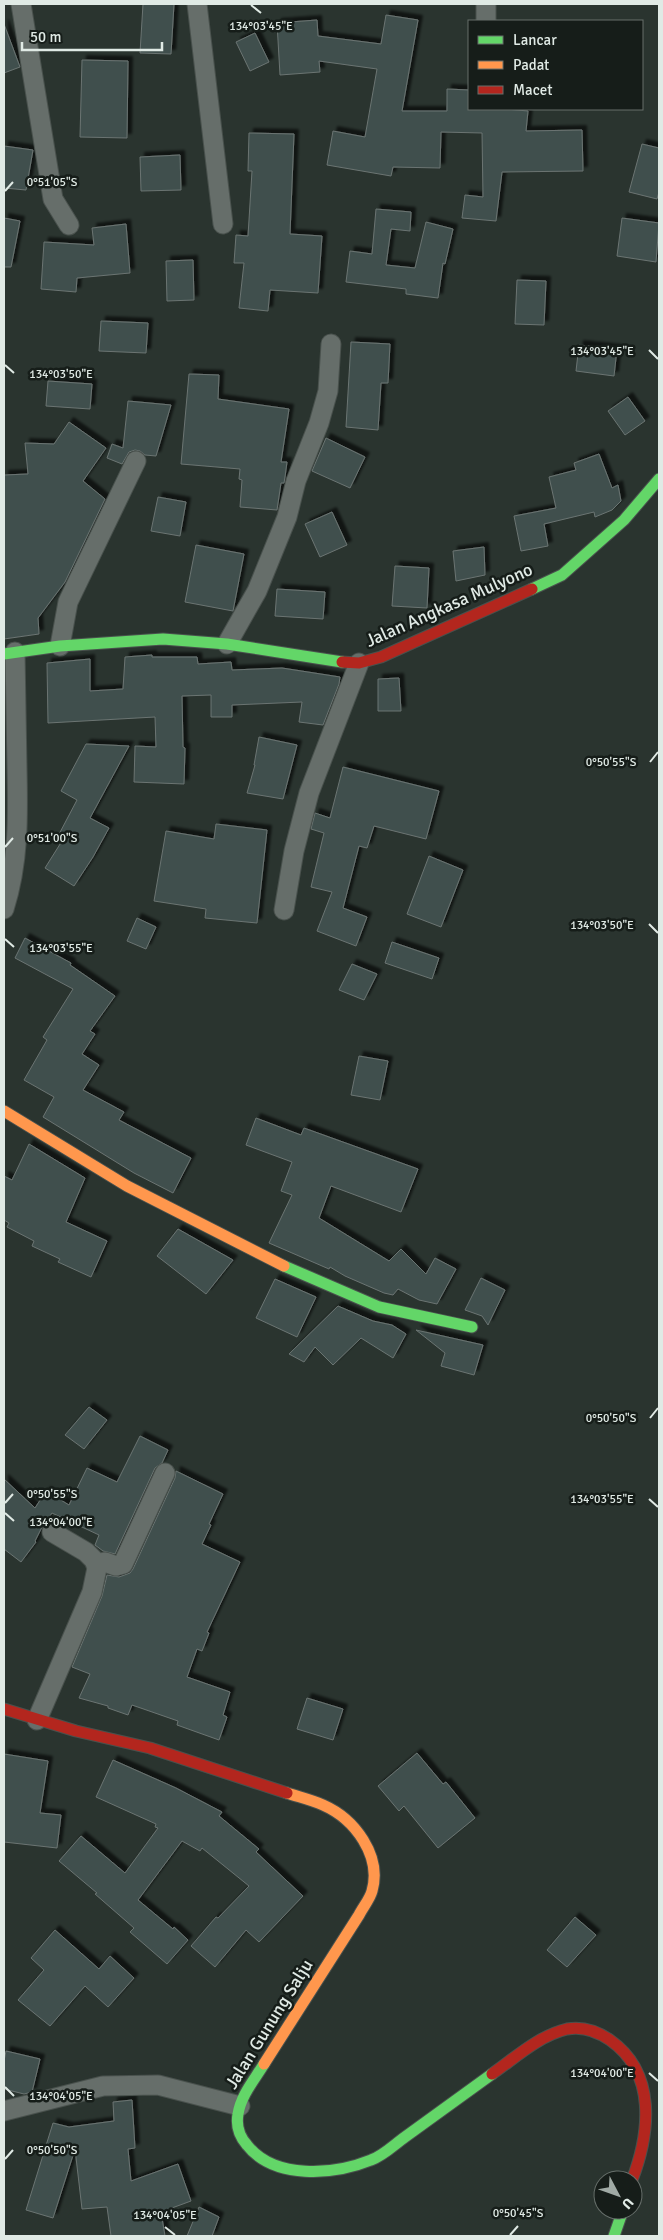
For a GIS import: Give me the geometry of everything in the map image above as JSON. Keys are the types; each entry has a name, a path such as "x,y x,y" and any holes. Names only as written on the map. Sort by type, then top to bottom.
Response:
{"main road":[{"name":"Jalan Angkasa Mulyono","path":"10,653 60,646 163,639 227,644 337,662 359,663 381,657 562,575 624,520 659,479"},
{"path":"4,1111 127,1186 269,1260 379,1307 472,1327"},
{"name":"Jalan Gunung Salju","path":"4,1709 37,1720 150,1748 324,1805 346,1819 368,1846 375,1870 372,1892 278,2039 240,2106 237,2120 238,2132 244,2143 259,2158 278,2167 312,2172 343,2169 373,2160 538,2041 564,2028 587,2027 609,2038 626,2052 636,2066 645,2118 643,2147 635,2170"},
{"path":"614,2236 620,2220"}],"street":[{"path":"21,4 53,199 69,225"},
{"path":"197,4 223,224"},
{"path":"486,4 486,20"},
{"path":"227,644 257,591 287,517 296,481 319,423 328,391 331,344"},
{"path":"60,646 68,602 136,461"},
{"path":"4,909 10,890 16,856 18,827 10,653"},
{"path":"284,910 294,851 310,793 359,663"},
{"path":"96,1564 105,1562 116,1566 123,1564 165,1473"},
{"path":"37,1720 92,1592 97,1568 94,1560 86,1552 52,1532"},
{"path":"4,2111 102,2086 158,2085 240,2106"}],"building":[{"path":"143,4 174,4 171,54 140,53"},
{"path":"386,15 418,20 402,111 447,111 447,89 468,90 468,110 528,111 526,131 582,130 583,171 502,172 496,221 462,218 465,195 483,197 482,133 441,132 440,168 393,167 391,176 327,165 333,131 365,137 377,69 319,61 320,72 280,75 277,23 317,20 318,36 381,44"},
{"path":"4,24 20,67 4,73"},
{"path":"255,33 269,62 250,71 236,42"},
{"path":"82,60 128,61 127,138 80,137"},
{"path":"249,133 294,134 290,234 322,236 318,293 270,290 268,311 239,308 244,263 234,263 236,235 248,236 252,171 248,171"},
{"path":"642,144 659,148 659,192 657,199 629,192"},
{"path":"4,146 33,150 26,190 4,188"},
{"path":"180,155 181,190 141,191 140,157"},
{"path":"376,209 411,212 410,231 391,229 386,265 415,268 426,222 453,229 445,264 443,263 438,298 406,294 406,289 346,282 350,251 372,254"},
{"path":"4,218 20,221 11,267 4,267"},
{"path":"622,218 659,223 656,262 617,256"},
{"path":"126,224 130,273 77,278 76,292 41,289 44,242 94,245 92,228"},
{"path":"193,260 194,300 167,301 166,261"},
{"path":"517,280 546,281 544,325 515,324"},
{"path":"101,321 148,323 146,353 99,351"},
{"path":"351,342 390,344 388,383 381,383 378,430 346,427"},
{"path":"579,345 617,349 614,376 576,371"},
{"path":"189,374 219,375 218,399 289,409 281,462 287,462 284,483 281,483 277,510 240,507 242,480 239,479 240,469 181,464"},
{"path":"48,381 92,384 90,409 46,406"},
{"path":"628,397 645,421 625,435 608,411"},
{"path":"128,401 171,405 156,456 145,455 135,450 129,452 122,464 107,458 112,444 123,448"},
{"path":"69,422 106,448 83,481 105,499 65,582 38,618 39,634 4,639 4,475 28,474 25,443 54,444"},
{"path":"326,438 365,457 350,488 312,471"},
{"path":"599,454 612,488 618,485 621,501 612,510 595,517 594,512 544,524 548,546 521,551 514,516 556,508 549,477 576,470 574,463"},
{"path":"158,497 186,502 180,536 151,531"},
{"path":"332,512 347,545 320,557 305,524"},
{"path":"196,545 244,554 233,611 185,602"},
{"path":"484,547 485,575 456,581 453,551"},
{"path":"395,566 429,568 427,608 392,606"},
{"path":"277,589 325,592 323,619 275,616"},
{"path":"152,655 152,657 197,657 198,664 231,662 232,670 282,668 340,677 323,725 299,722 302,702 232,705 232,717 211,717 211,695 182,696 183,747 185,748 184,784 134,782 135,746 156,747 155,717 48,723 47,663 90,659 90,691 123,689 125,657"},
{"path":"399,678 401,711 378,711 378,679"},
{"path":"259,737 297,745 283,799 247,793 255,765"},
{"path":"86,744 129,746 90,818 109,828 74,886 45,868 62,841 57,838 77,800 61,791"},
{"path":"343,767 439,791 426,839 374,826 367,848 359,846 343,908 367,917 356,946 317,931 332,892 311,887 324,833 311,829 315,813 330,818"},
{"path":"216,824 267,830 257,923 205,918 206,909 154,901 166,831 214,839"},
{"path":"429,856 463,870 441,927 407,914"},
{"path":"137,918 156,927 146,949 127,941"},
{"path":"25,938 71,963 70,965 115,996 90,1031 95,1034 82,1054 99,1065 83,1090 124,1112 119,1120 191,1158 173,1193 134,1173 43,1117 54,1097 24,1080 47,1040 43,1037 73,989 15,958"},
{"path":"392,942 439,958 432,979 385,963"},
{"path":"352,964 377,974 364,1000 339,990"},
{"path":"359,1056 388,1061 380,1100 351,1095"},
{"path":"256,1118 301,1135 304,1128 418,1169 401,1212 331,1186 319,1218 389,1261 401,1249 426,1274 435,1258 456,1269 437,1304 419,1300 398,1289 393,1295 384,1293 345,1276 330,1267 329,1269 269,1243 292,1195 281,1191 292,1162 246,1145"},
{"path":"29,1144 85,1178 66,1222 107,1241 91,1277 58,1262 60,1259 32,1246 34,1241 7,1227 9,1223 4,1220 4,1176 12,1180"},
{"path":"178,1229 233,1260 206,1294 157,1256"},
{"path":"481,1278 505,1290 488,1325 482,1316 465,1310"},
{"path":"275,1279 316,1297 297,1337 256,1318"},
{"path":"338,1306 373,1321 392,1325 406,1334 393,1358 361,1338 333,1365 315,1347 304,1362 289,1354"},
{"path":"416,1330 483,1345 474,1375 441,1366 445,1353"},
{"path":"89,1407 107,1420 84,1449 65,1435"},
{"path":"140,1436 168,1450 162,1463 155,1468 115,1554 103,1551 95,1545 99,1535 52,1513 42,1527 36,1542 21,1562 4,1549 4,1479 35,1508 46,1491 69,1505 87,1468 117,1482"},
{"path":"176,1471 223,1494 202,1544 240,1562 207,1632 209,1633 202,1651 197,1649 187,1677 230,1692 223,1715 227,1717 219,1740 177,1725 178,1721 132,1705 128,1715 108,1708 108,1706 79,1698 90,1674 72,1667 102,1596 107,1575 119,1577 130,1573 133,1569 175,1478"},
{"path":"307,1698 343,1709 333,1740 297,1729"},
{"path":"417,1753 443,1784 446,1782 475,1818 438,1848 404,1806 399,1811 378,1786"},
{"path":"4,1754 48,1761 40,1813 61,1815 57,1848 4,1842"},
{"path":"113,1760 176,1788 222,1812 219,1816 259,1849 256,1852 303,1896 259,1942 246,1930 215,1967 191,1946 216,1917 218,1918 249,1886 202,1848 200,1851 182,1841 138,1900 188,1940 167,1964 130,1932 134,1928 59,1861 81,1836 125,1873 158,1828 155,1827 156,1824 96,1797"},
{"path":"575,1917 596,1935 567,1967 547,1950"},
{"path":"55,1930 99,1969 110,1956 134,1978 108,2007 85,1986 50,2026 18,2000 44,1970 31,1958"},
{"path":"6,2051 40,2059 32,2092 24,2094 4,2089"},
{"path":"132,2100 135,2148 128,2149 131,2181 178,2164 191,2201 161,2212 165,2236 111,2236 107,2207 82,2209 75,2149 53,2218 26,2210 53,2123 69,2127 114,2121 113,2102"},
{"path":"199,2207 219,2217 212,2236 187,2236"}],"traffic: fast":[{"path":"532,589 562,575 624,520 659,479"},
{"path":"4,654 60,646 163,639 227,644 342,662"},
{"path":"284,1266 379,1307 472,1327"},
{"path":"264,2064 245,2094 240,2107 237,2122 240,2134 244,2142 259,2156 273,2164 288,2169 305,2171 340,2169 375,2158 492,2074"},
{"path":"614,2236 620,2220"}],"traffic: slow":[{"path":"4,1111 127,1186 284,1266"},
{"path":"264,2064 368,1900 374,1878 369,1852 363,1840 346,1819 323,1805 287,1793"}],"traffic: jam":[{"path":"342,662 359,663 381,657 532,589"},
{"path":"4,1709 76,1731 150,1748 287,1793"},
{"path":"492,2074 537,2042 556,2032 579,2028 590,2030 610,2040 625,2054 636,2069 642,2086 645,2124 643,2143 635,2170"}]}
